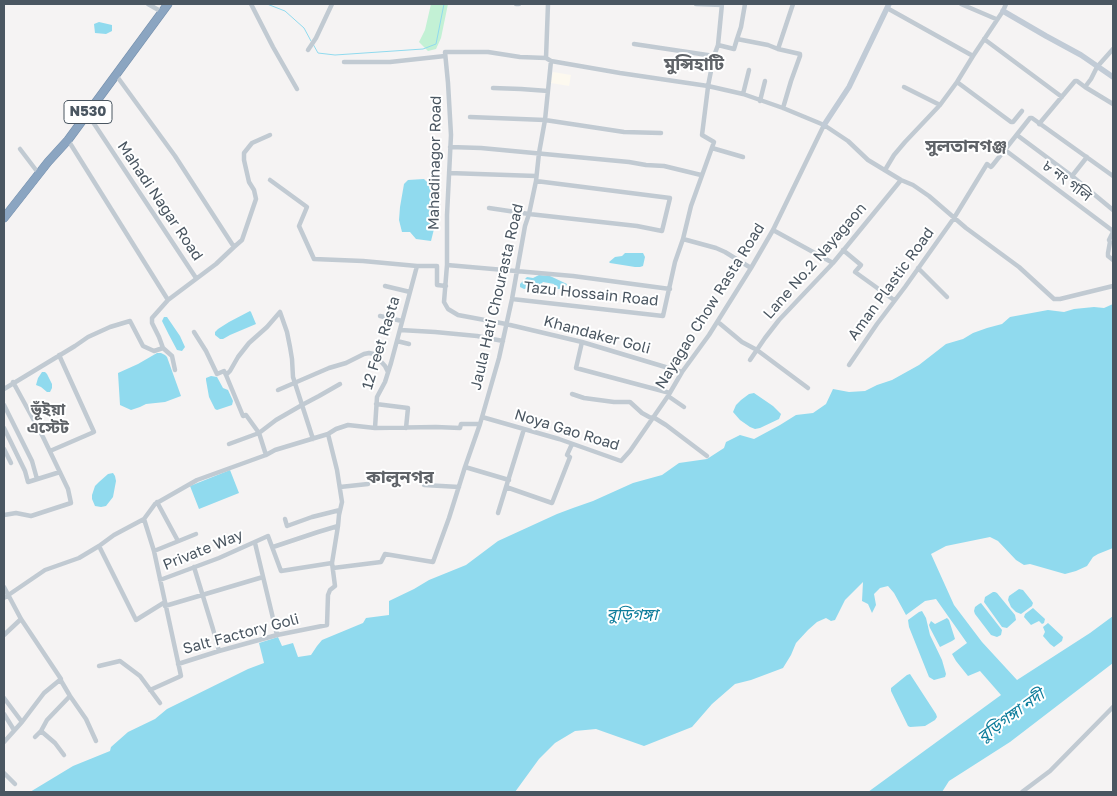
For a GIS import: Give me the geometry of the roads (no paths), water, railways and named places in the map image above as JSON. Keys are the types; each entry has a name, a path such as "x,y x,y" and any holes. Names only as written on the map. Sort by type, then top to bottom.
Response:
{"highway":[{"name":"N530","path":"4,218 68,140 168,4"}],"street":[{"path":"148,4 162,12"},
{"path":"251,4 297,89"},
{"path":"309,48 316,38 332,4"},
{"path":"546,58 548,4"},
{"path":"696,4 722,4 718,45 708,87 702,135 714,142 712,148 743,157"},
{"path":"718,45 734,49 741,27 745,4"},
{"path":"778,49 793,4"},
{"path":"962,4 996,19"},
{"path":"885,170 894,155 940,105 957,82 1006,4"},
{"path":"824,125 849,87 888,6 973,56"},
{"path":"1003,10 1081,55 1113,77"},
{"path":"737,39 800,54 783,108"},
{"path":"984,39 1062,96"},
{"path":"634,44 714,56"},
{"path":"1085,87 1097,67 1113,49"},
{"path":"344,62 390,62 445,54 488,52 546,58 551,61 743,94 824,125 848,141 868,160 929,196 954,218 1019,268 1054,299 1060,300 1113,286"},
{"name":"Mahadinagor Road","path":"445,54 450,106 445,300"},
{"name":"Jaula Hati Chourasta Road","path":"332,566 380,562 385,554 433,562 480,424 503,341 536,178 545,120 551,61"},
{"path":"743,94 749,70"},
{"path":"116,74 175,156 234,247"},
{"path":"760,101 765,81"},
{"path":"1039,124 1076,81 1113,104"},
{"path":"957,82 1011,122 1022,111"},
{"path":"904,87 940,105"},
{"path":"493,88 548,91"},
{"name":"Mahadi Nagar Road","path":"87,113 196,278"},
{"path":"921,116 926,121"},
{"path":"470,117 545,120 624,132 661,133"},
{"path":"1005,150 1031,118 1113,176"},
{"name":"Nayagao Chow Rasta Road","path":"653,417 718,322 752,268 773,230 824,125"},
{"path":"176,370 172,356 163,348 152,323 152,318 168,300 216,264 242,240 256,199 254,190 249,182 244,153 252,143 270,135"},
{"path":"1017,135 1072,176 1113,210"},
{"path":"68,140 168,300"},
{"path":"450,147 481,148 664,166 701,175"},
{"name":"Tazu Hossain Road","path":"512,298 664,316 675,262 691,206 712,148"},
{"path":"20,149 39,174"},
{"name":"Aman Plastic Road","path":"849,365 954,218 987,164 991,167 1005,150"},
{"name":"৮ নং গলি","path":"1005,150 1113,232"},
{"path":"1072,176 1087,157"},
{"path":"449,173 536,178 670,198 662,231 637,226 489,208"},
{"path":"270,180 307,207 299,226 314,259 437,266 437,285 446,286"},
{"name":"Lane No.2 Nayagaon","path":"750,360 779,320 833,263 901,180"},
{"path":"773,230 833,263"},
{"path":"1113,232 1109,240 1108,256 1113,260"},
{"path":"683,239 716,248 752,268"},
{"path":"843,250 861,265 855,272 894,300"},
{"path":"447,265 573,276 670,289"},
{"name":"12 Feet Rasta","path":"375,428 377,397 385,382 417,266"},
{"path":"918,268 947,296"},
{"path":"385,286 410,292"},
{"name":"Khandaker Goli","path":"445,300 445,305 448,309 458,315 582,342 682,372"},
{"path":"226,375 249,343 280,312 287,332 292,359 292,372 313,439"},
{"path":"380,316 402,321"},
{"path":"4,388 88,337 110,327 130,322 144,346 154,351 163,348"},
{"path":"718,322 742,342 757,350 808,388"},
{"path":"400,330 477,336 503,341"},
{"path":"194,332 206,350 217,374 224,371 244,416 246,415 259,433 266,455"},
{"path":"397,341 408,344"},
{"path":"582,342 576,368 669,395 684,407"},
{"path":"278,390 369,353 374,354 378,358 388,372"},
{"path":"50,451 94,432 59,355"},
{"path":"4,515 16,513 31,516 71,503 68,489 50,451 13,382"},
{"path":"229,444 259,433 276,420 340,384"},
{"path":"572,394 584,398 630,402 642,414 653,417 707,456"},
{"path":"376,404 408,408 406,428"},
{"path":"4,405 32,461 37,479"},
{"name":"Noya Gao Road","path":"482,417 621,461 653,417"},
{"path":"6,597 45,570 79,558 114,535 144,519 157,502 197,480 275,450 348,426 375,428 460,428 461,424 480,424"},
{"path":"4,428 25,471 28,482 60,472"},
{"path":"498,513 524,429"},
{"path":"277,635 255,543 268,536 281,571 332,566 342,502 328,434"},
{"path":"506,487 552,503 570,457 567,456 572,444"},
{"path":"4,449 11,463"},
{"path":"465,466 509,480"},
{"path":"340,487 368,484"},
{"path":"424,485 459,487"},
{"path":"157,502 178,541"},
{"path":"285,519 287,526 340,510"},
{"path":"144,519 154,551 178,664"},
{"path":"273,547 338,526"},
{"path":"154,551 196,534"},
{"name":"Private Way","path":"160,580 255,543"},
{"path":"99,546 136,620 165,604 263,577"},
{"name":"Salt Factory Goli","path":"150,690 181,676 178,664 277,635 327,625 328,594 335,586 332,566"},
{"path":"194,568 219,651"},
{"path":"4,587 6,597 86,719 96,741"},
{"path":"4,635 21,619"},
{"path":"99,666 120,660 140,676 160,703"},
{"path":"4,742 44,693 60,679"},
{"path":"35,737 47,720 70,696"},
{"path":"4,698 22,722"},
{"path":"1022,792 1056,765 1112,710"},
{"path":"4,714 14,730"},
{"path":"41,731 64,755"},
{"path":"4,773 15,784"}],"water":[{"path":"99,22 112,25 112,31 106,34 95,33 94,24"},
{"path":"424,179 428,183 434,199 435,225 431,241 416,239 410,232 402,232 399,220 404,184 408,180"},
{"path":"625,253 643,253 645,257 643,266 635,267 609,262"},
{"path":"539,275 550,276 567,284 556,289 554,284 543,282 539,291 534,287 524,289 520,287 520,284 527,277 533,278"},
{"name":"বুড়িগঙ্গা","path":"1113,304 1113,548 1093,557 1087,566 1065,574 1030,564 1024,565 1016,560 998,541 990,537 946,546 931,554 954,605 982,642 1017,680 1113,616 1113,663 1010,742 949,781 942,792 868,792 1001,695 980,671 968,676 956,661 952,654 967,643 936,599 925,601 906,615 888,586 880,588 874,594 876,605 872,613 868,604 862,601 863,582 845,600 835,620 831,621 826,618 817,622 808,630 796,643 783,668 735,684 712,704 692,727 644,746 596,729 575,731 555,743 539,759 515,792 30,792 73,766 110,751 111,747 128,732 155,719 167,709 264,663 259,643 278,637 282,646 293,643 298,657 311,655 322,640 363,623 366,618 389,615 389,601 429,580 466,565 498,541 557,514 593,501 633,483 662,475 679,463 707,459 724,448 726,442 740,435 754,439 796,415 813,413 826,404 833,389 849,392 865,391 892,380 919,365 946,344 1002,324 1010,317 1048,310 1064,312 1094,307 1104,308"},
{"path":"250,311 256,324 223,339 215,335 218,329"},
{"path":"164,317 167,317 180,336 185,347 182,351 177,350 169,335 162,321"},
{"path":"157,353 167,357 181,396 165,402 146,404 131,410 120,405 118,373"},
{"path":"42,372 47,374 52,384 50,392 36,385"},
{"path":"211,376 217,377 223,388 228,390 233,401 232,405 215,409 209,397 206,380 206,378"},
{"path":"754,393 781,414 779,419 755,429 740,420 733,412 736,405 749,394"},
{"path":"230,470 239,493 199,509 190,486"},
{"path":"113,473 116,481 113,497 106,506 95,506 92,495 95,486 108,474"},
{"path":"1019,589 1023,590 1033,603 1032,606 1021,614 1011,607 1008,600 1009,596"},
{"path":"993,592 997,593 1015,615 1016,620 1007,628 1002,627 984,602 985,597"},
{"path":"981,603 1002,630 1001,635 997,637 991,635 975,614 975,607"},
{"path":"1033,608 1045,619 1044,623 1042,624 1039,621 1031,625 1024,617"},
{"path":"922,611 946,674 945,677 934,680 929,677 909,627 908,620"},
{"path":"947,618 955,639 940,647 929,625 931,621 935,624"},
{"path":"1048,623 1063,637 1062,641 1054,647 1043,636 1045,632 1043,627"},
{"path":"910,674 937,717 925,726 908,726 891,691 891,688"}],"waterway":[{"path":"267,4 285,11 304,28 311,41"},
{"path":"313,44 318,53 335,55 423,49 436,44 444,4"}],"district":[{"name":"মুন্সিহাটি","path":"694,64"},
{"name":"সুলতানগঞ্জ","path":"966,146"},
{"name":"ভূঁইয়া এস্টেট","path":"48,419"},
{"name":"কালুনগর","path":"400,477"}],"water label":[{"name":"বুড়িগঙ্গা নদী","path":"1011,716"}]}
